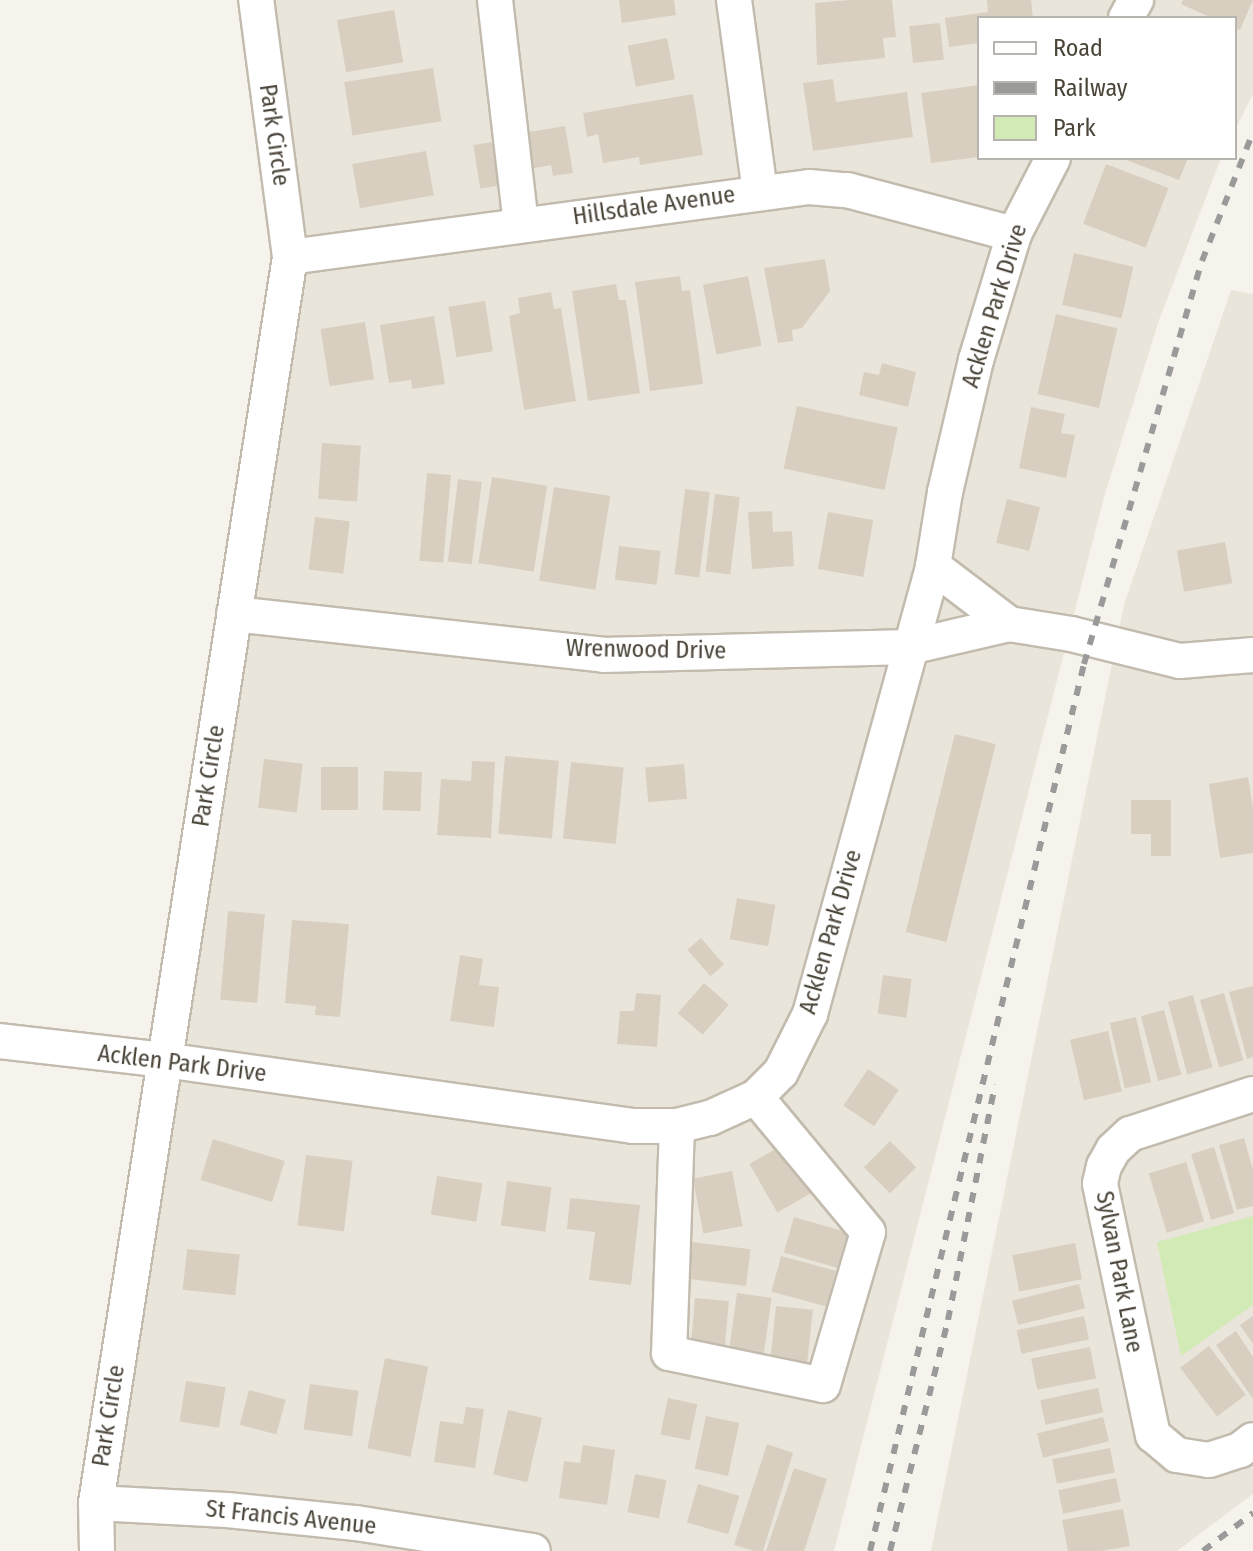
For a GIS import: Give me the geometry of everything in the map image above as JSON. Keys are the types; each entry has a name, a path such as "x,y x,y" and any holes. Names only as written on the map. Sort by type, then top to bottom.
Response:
{"street":[{"name":"Park Circle","path":"97,1551 96,1503 290,257 256,0"},
{"path":"495,0 521,225"},
{"path":"734,0 760,192"},
{"name":"Acklen Park Drive","path":"0,1041 164,1060 633,1126 677,1126 710,1118 756,1097 781,1072 810,1014 933,566 945,492 976,360 1014,234 1052,160"},
{"name":"Hillsdale Avenue","path":"290,257 809,187 847,190 1014,234"},
{"path":"933,566 1009,624 1071,634 1180,661 1253,655"},
{"name":"Wrenwood Drive","path":"234,614 603,655 910,647 1009,624"},
{"name":"Sylvan Park Lane","path":"1253,1094 1130,1134 1113,1150 1104,1166 1100,1184 1153,1435 1177,1455 1201,1459 1225,1457 1253,1440"},
{"path":"677,1126 669,1353 823,1385 868,1232 756,1097"},
{"name":"St Francis Avenue","path":"96,1503 227,1510 356,1523 533,1551"}],"shaded area":[{"path":"255,0 1253,0 1253,94 1237,126 1237,16 977,16 977,160 1220,160 1159,320 1104,497 834,1551 97,1551 290,257"},
{"path":"1231,290 1253,294 1253,1494 1177,1551 931,1551 1124,605"}],"green space":[{"path":"1253,1216 1253,1305 1181,1356 1157,1242"}],"building":[{"path":"619,0 674,0 676,15 622,23"},
{"path":"892,0 896,37 883,38 885,58 817,65 815,3"},
{"path":"987,0 1031,0 1033,16 977,16 977,43 949,47 945,18 988,12"},
{"path":"1183,0 1253,0 1240,30 1237,29 1237,16 1208,16 1181,4"},
{"path":"394,10 403,62 346,72 337,20"},
{"path":"940,23 944,60 913,63 909,26"},
{"path":"667,38 675,79 636,87 628,46"},
{"path":"433,68 441,121 353,135 344,82"},
{"path":"833,79 836,102 907,92 913,137 813,151 803,83"},
{"path":"977,85 977,157 931,163 921,93"},
{"path":"693,94 703,155 640,165 639,157 603,163 598,134 587,137 583,113"},
{"path":"565,126 573,173 553,176 551,165 530,169 524,133"},
{"path":"499,141 506,184 480,189 473,145"},
{"path":"426,151 434,195 360,208 352,164"},
{"path":"1126,160 1187,160 1179,180"},
{"path":"1106,164 1169,188 1146,248 1083,224"},
{"path":"1074,253 1133,267 1122,318 1062,305"},
{"path":"825,259 830,291 802,328 792,330 793,341 778,343 764,268"},
{"path":"680,276 682,291 690,290 703,384 650,391 635,282"},
{"path":"748,276 762,346 716,354 703,285"},
{"path":"616,284 619,300 626,300 640,393 588,401 572,291"},
{"path":"551,292 554,309 561,308 576,401 524,410 509,316 520,313 518,298"},
{"path":"485,301 493,351 456,357 448,307"},
{"path":"1056,314 1117,328 1099,408 1038,394"},
{"path":"434,316 445,384 412,389 411,380 389,383 380,325"},
{"path":"365,322 374,379 330,386 321,329"},
{"path":"882,363 916,372 908,407 859,395 864,372 879,375"},
{"path":"797,406 898,427 884,490 784,469"},
{"path":"1031,407 1065,414 1061,433 1075,435 1066,478 1019,468"},
{"path":"322,443 361,446 357,502 318,499"},
{"path":"427,473 451,475 443,563 419,561"},
{"path":"492,477 547,486 534,572 478,563"},
{"path":"458,479 482,482 472,564 448,561"},
{"path":"554,487 610,496 595,590 539,581"},
{"path":"685,489 710,492 699,577 675,574"},
{"path":"715,494 740,497 730,574 705,571"},
{"path":"1007,499 1040,507 1029,551 996,543"},
{"path":"772,511 773,532 792,531 794,566 752,569 748,512"},
{"path":"828,512 873,520 863,577 818,569"},
{"path":"315,517 350,521 343,574 309,570"},
{"path":"1225,542 1232,583 1184,592 1177,551"},
{"path":"619,546 661,551 657,585 615,580"},
{"path":"955,734 996,744 946,942 906,932"},
{"path":"505,756 559,761 552,838 498,834"},
{"path":"264,759 303,764 297,812 258,808"},
{"path":"472,761 495,762 491,838 437,835 441,779 471,781"},
{"path":"571,762 624,768 616,844 563,839"},
{"path":"684,764 687,799 648,802 645,767"},
{"path":"321,767 358,767 358,810 321,810"},
{"path":"384,771 422,772 421,811 383,810"},
{"path":"1248,777 1253,808 1253,853 1220,858 1209,784"},
{"path":"1131,800 1171,800 1171,856 1151,856 1151,834 1131,834"},
{"path":"737,898 775,905 768,946 730,939"},
{"path":"228,911 265,914 257,1003 220,1000"},
{"path":"292,920 349,924 340,1017 315,1015 316,1006 285,1003"},
{"path":"701,938 724,964 710,976 687,950"},
{"path":"460,955 483,959 479,985 499,987 494,1027 450,1021"},
{"path":"883,975 912,979 906,1018 878,1014"},
{"path":"704,983 729,1005 703,1035 678,1013"},
{"path":"1253,986 1253,1057 1247,1059 1229,992"},
{"path":"636,993 661,995 657,1047 617,1044 620,1011 634,1011"},
{"path":"1224,993 1243,1060 1219,1067 1200,1000"},
{"path":"1193,995 1212,1067 1187,1074 1168,1002"},
{"path":"1164,1010 1181,1075 1158,1081 1141,1016"},
{"path":"1136,1017 1151,1082 1125,1088 1110,1023"},
{"path":"1108,1031 1122,1091 1084,1100 1070,1040"},
{"path":"868,1069 899,1090 874,1126 843,1105"},
{"path":"1244,1138 1253,1170 1253,1206 1237,1210 1219,1145"},
{"path":"213,1139 285,1161 272,1202 200,1180"},
{"path":"890,1141 916,1167 890,1193 864,1167"},
{"path":"784,1144 812,1192 777,1212 749,1164"},
{"path":"1214,1147 1234,1213 1211,1220 1191,1154"},
{"path":"306,1155 353,1161 344,1231 297,1225"},
{"path":"1186,1162 1204,1221 1167,1233 1149,1173"},
{"path":"732,1171 743,1226 703,1234 693,1179"},
{"path":"437,1176 482,1183 476,1222 431,1215"},
{"path":"507,1181 552,1187 545,1232 501,1226"},
{"path":"570,1198 640,1205 631,1285 589,1280 595,1232 567,1229"},
{"path":"794,1217 848,1232 838,1268 784,1253"},
{"path":"692,1242 751,1249 746,1286 687,1279"},
{"path":"1075,1243 1082,1279 1019,1292 1012,1255"},
{"path":"187,1249 240,1255 235,1295 183,1290"},
{"path":"781,1256 836,1271 826,1306 771,1292"},
{"path":"1079,1284 1085,1308 1018,1325 1012,1301"},
{"path":"737,1293 772,1298 764,1354 729,1349"},
{"path":"695,1298 729,1301 724,1357 690,1354"},
{"path":"776,1306 813,1310 807,1366 770,1362"},
{"path":"1084,1316 1089,1339 1021,1354 1017,1330"},
{"path":"1253,1316 1253,1344 1240,1325"},
{"path":"1236,1331 1253,1357 1253,1399 1216,1345"},
{"path":"1209,1346 1246,1395 1217,1416 1180,1368"},
{"path":"1090,1347 1096,1378 1037,1390 1031,1358"},
{"path":"385,1358 428,1366 411,1457 367,1448"},
{"path":"186,1381 226,1387 219,1428 180,1421"},
{"path":"310,1384 359,1391 352,1436 304,1430"},
{"path":"1098,1388 1103,1412 1045,1425 1040,1400"},
{"path":"249,1390 286,1400 276,1435 240,1425"},
{"path":"668,1398 697,1404 690,1440 660,1434"},
{"path":"466,1407 484,1409 475,1468 434,1462 440,1421 463,1424"},
{"path":"508,1410 542,1418 527,1482 493,1474"},
{"path":"706,1416 739,1423 728,1476 695,1469"},
{"path":"1103,1417 1109,1441 1043,1458 1037,1433"},
{"path":"767,1444 793,1453 763,1551 754,1551 734,1545"},
{"path":"583,1445 615,1450 607,1505 559,1498 564,1461 580,1463"},
{"path":"1110,1448 1115,1473 1057,1484 1052,1459"},
{"path":"794,1468 827,1479 804,1551 766,1551"},
{"path":"635,1474 666,1480 659,1518 628,1512"},
{"path":"1116,1478 1121,1501 1063,1514 1058,1490"},
{"path":"698,1484 739,1496 728,1534 687,1522"},
{"path":"1123,1509 1130,1546 1102,1551 1068,1551 1062,1520"}],"railway":[{"path":"870,1551 1084,664 1202,261 1253,132"},
{"path":"890,1551 948,1320 995,1085"},
{"path":"1203,1551 1253,1513"}]}
